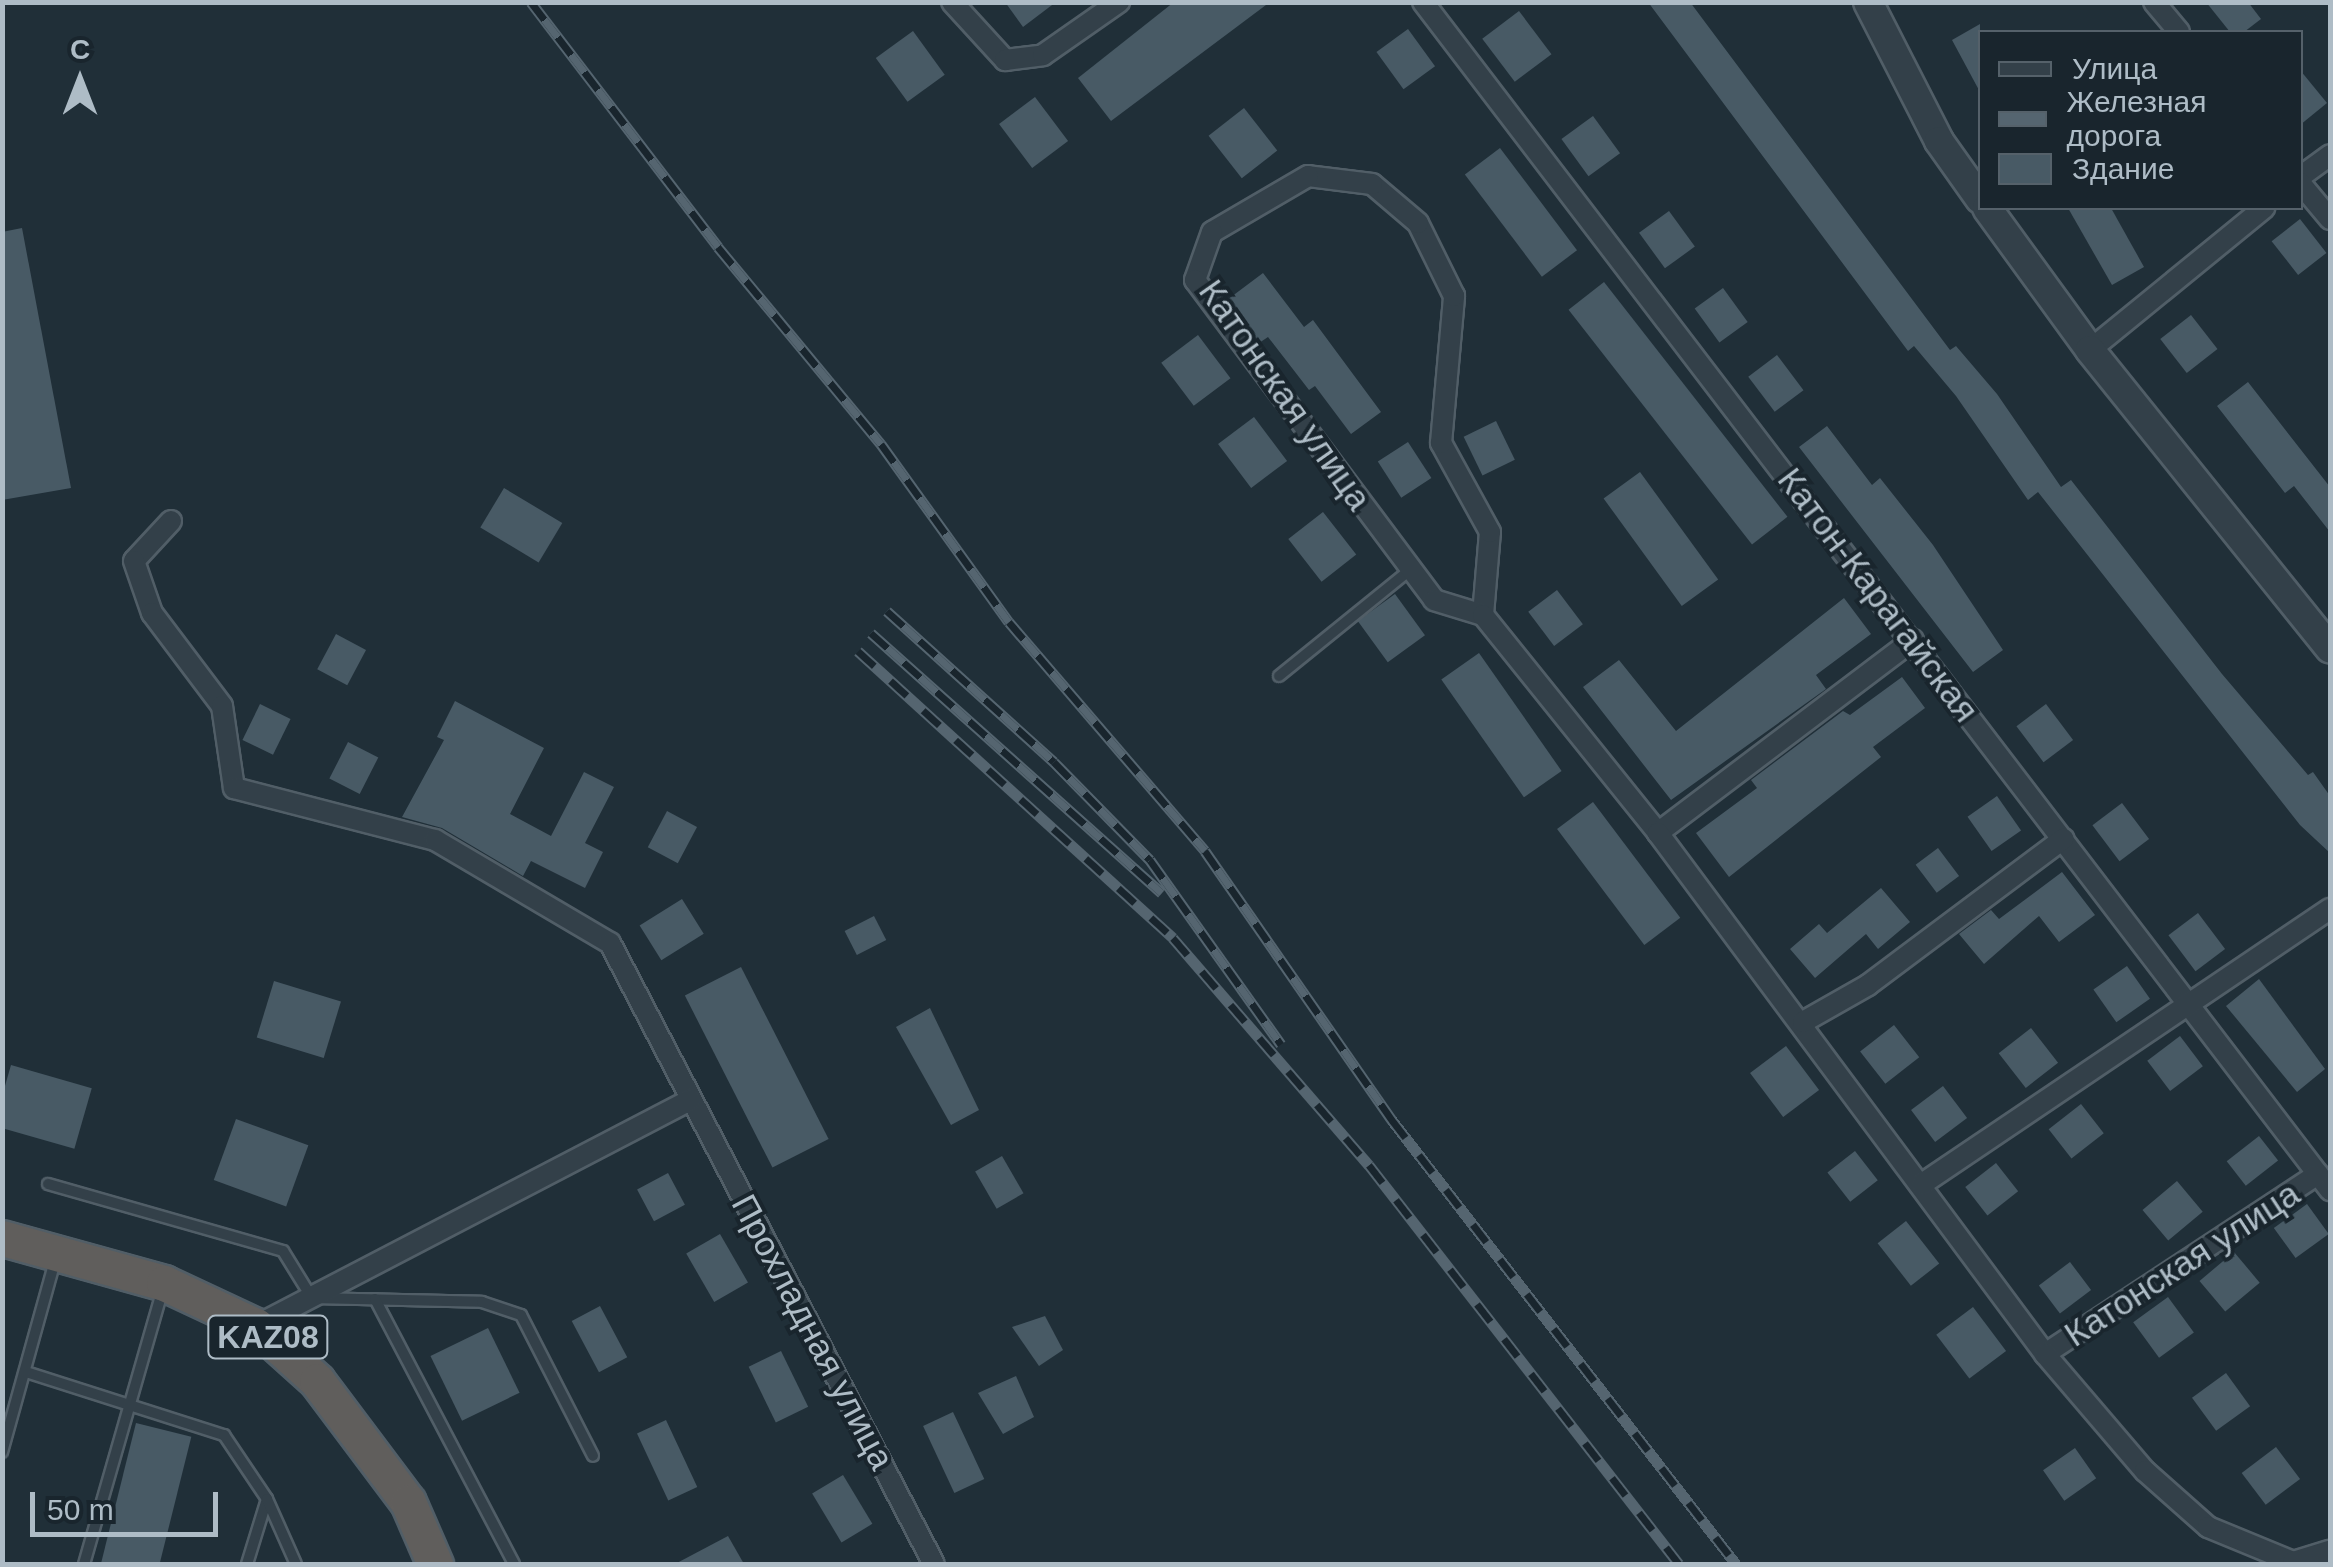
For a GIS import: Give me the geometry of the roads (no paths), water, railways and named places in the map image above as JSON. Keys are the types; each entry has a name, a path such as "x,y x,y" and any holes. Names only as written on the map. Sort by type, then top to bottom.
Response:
{"highway":[{"name":"KAZ08","path":"2,1238 164,1283 256,1326 340,1411 408,1502 436,1564"}],"street":[{"path":"952,2 1005,60 1043,56 1119,2"},
{"name":"Катон-Карагайская","path":"1423,2 2324,1182"},
{"path":"1868,2 1938,141 1978,196"},
{"path":"2154,2 2176,30"},
{"path":"2303,178 2330,155"},
{"name":"Катонская улица","path":"1483,615 1490,532 1441,443 1454,296 1418,223 1372,184 1308,176 1212,232 1195,280 1434,600 1483,615 1658,833 1803,1022 2045,1354 2145,1470 2208,1527 2293,1562 2330,1551"},
{"path":"2303,184 2330,219"},
{"path":"1987,210 2090,350 2330,649"},
{"path":"2090,350 2262,210"},
{"name":"Прохладная улица","path":"171,521 134,561 152,613 222,706 234,788 435,840 610,943 934,1564"},
{"path":"1658,833 1913,640"},
{"path":"1803,1022 1868,985 2063,839"},
{"path":"1922,1184 2192,1007 2330,909"},
{"path":"256,1326 691,1100"},
{"name":"Катонская улица","path":"2045,1354 2324,1182"}],"lane":[{"path":"1279,676 1410,569"},
{"path":"48,1184 283,1251 312,1298 482,1302 521,1315 593,1456"},
{"path":"2,1452 57,1255"},
{"path":"84,1564 164,1283"},
{"path":"375,1299 514,1564"},
{"path":"26,1372 224,1435 267,1499 296,1564"},
{"path":"246,1564 267,1499"}],"railway":[{"path":"531,2 718,247 881,444 1009,622 1205,851 1392,1120 1736,1564"},
{"path":"887,611 1054,762 1150,860 1281,1044"},
{"path":"871,633 1162,893"},
{"path":"858,651 1173,938 1369,1165 1679,1564"}]}
